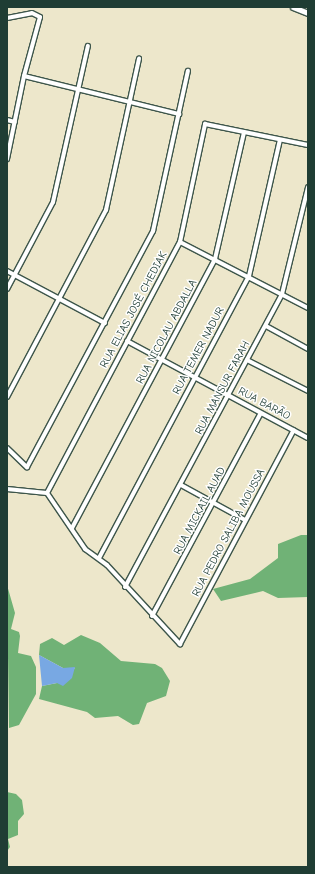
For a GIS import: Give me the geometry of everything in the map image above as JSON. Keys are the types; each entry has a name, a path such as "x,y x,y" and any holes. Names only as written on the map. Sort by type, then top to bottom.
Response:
{"street":[{"path":"293,7 308,13"},
{"path":"7,18 32,13 40,17 24,76 7,159"},
{"path":"7,289 53,202 88,46"},
{"path":"7,397 60,300 106,210 131,102 139,59"},
{"path":"7,448 28,467 153,231 188,71"},
{"path":"24,76 178,114"},
{"path":"7,120 15,122"},
{"name":"RUA ELIAS JOSÉ CHEDIAK","path":"47,493 180,242 205,124 244,132"},
{"path":"244,132 308,145"},
{"name":"RUA NICOLAU ABDALLA","path":"72,528 215,259 244,132"},
{"name":"RUA TEMER NADUR","path":"98,558 196,378 249,276 280,140"},
{"name":"RUA MANSUR FARAH","path":"125,587 248,360 282,294 308,187"},
{"path":"180,242 249,276 308,308"},
{"path":"7,271 105,323"},
{"path":"266,326 308,348"},
{"name":"RUA BARÃO","path":"127,341 308,438"},
{"path":"248,360 308,391"},
{"name":"RUA MICKAIL AUAD","path":"152,616 215,504 261,413"},
{"name":"RUA PEDRO SALIBA MOUSSA","path":"152,616 180,644 294,430"},
{"path":"181,485 245,520"},
{"path":"7,489 47,493 85,549 98,558 152,616"}],"green space":[{"path":"301,535 308,535 308,597 278,598 263,591 221,601 213,589 250,579 278,558 278,544"},
{"path":"7,585 15,613 11,629 19,632 20,636 18,653 31,656 36,667 36,694 19,725 9,728"},
{"path":"81,635 100,643 121,661 155,664 162,668 170,681 166,696 147,703 139,724 133,725 118,716 95,718 87,712 39,699 42,686 57,683 75,668 63,668 39,655 40,644 52,638 64,645"},
{"path":"7,792 16,794 22,800 24,814 18,821 18,835 8,839 10,847 7,851"}],"water":[{"path":"39,655 63,668 75,667 72,678 63,686 57,683 42,686"}]}
